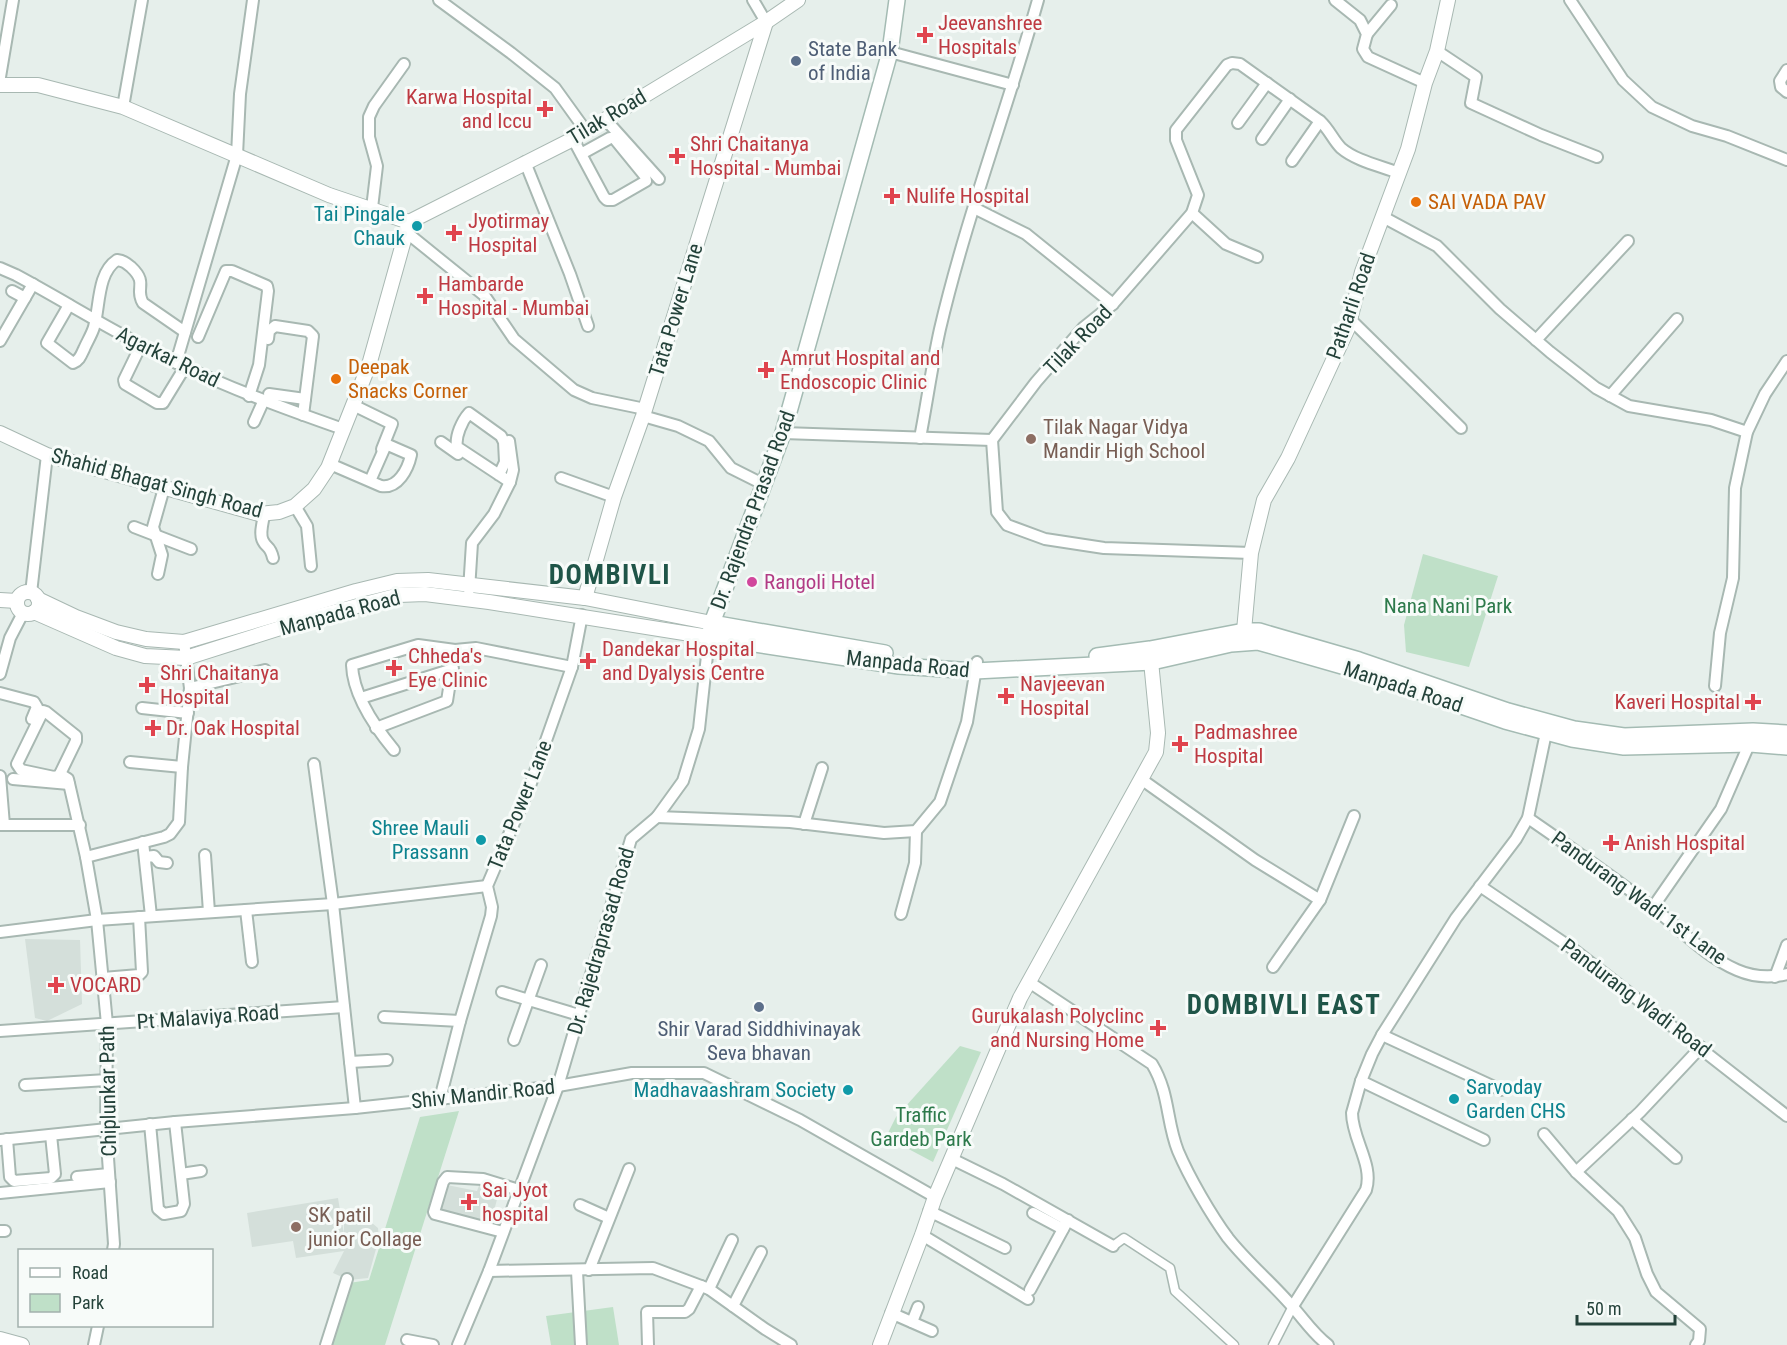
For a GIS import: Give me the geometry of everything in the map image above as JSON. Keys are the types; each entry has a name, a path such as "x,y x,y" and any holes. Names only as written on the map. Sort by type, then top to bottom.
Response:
{"main road":[{"name":"Dr. Rajendra Prasad Road","path":"711,630 783,433 890,52 897,0"},
{"name":"Manpada Road","path":"711,630 899,666 976,667 1151,656 1243,636 1356,670 1505,721 1547,727 1572,739 1624,747 1668,741 1751,738 1787,733"},
{"name":"Manpada Road","path":"1751,738 1787,747"}],"street":[{"path":"0,77 13,0"},
{"path":"123,107 142,0"},
{"path":"141,345 124,380 125,384 157,403 163,403 181,365 185,332 237,155 240,94 253,0"},
{"path":"439,0 555,88 586,131"},
{"path":"753,0 766,22"},
{"name":"Tilak Road","path":"407,227 606,120 798,0"},
{"path":"920,438 940,329 974,208 1038,0"},
{"path":"1335,0 1360,20 1367,34"},
{"name":"Patharli Road","path":"1243,636 1251,553 1264,500 1288,458 1350,320 1362,272 1408,149 1425,83 1437,51 1448,0"},
{"path":"1570,0 1623,80 1652,107 1692,126 1727,136 1787,160"},
{"path":"1391,5 1367,34 1363,49 1368,57 1425,83"},
{"name":"Tata Power Lane","path":"585,598 614,497 644,413 766,22"},
{"path":"1437,51 1476,77 1471,103 1541,135 1597,157"},
{"path":"890,52 1012,85"},
{"path":"372,208 377,166 369,137 369,117 374,106 404,64"},
{"path":"1257,257 1226,244 1192,213 1198,195 1176,140 1176,130 1227,65 1240,64 1320,121 1327,127 1339,146 1351,155 1399,173"},
{"path":"1787,70 1780,81 1781,87 1787,92"},
{"path":"1238,123 1267,83"},
{"path":"0,86 38,86 123,107 338,198 372,208 407,227 484,295 514,339 574,390 592,398 644,413 709,441 731,468 765,485"},
{"path":"1265,137 1291,100"},
{"path":"573,139 604,197 610,201 646,181 632,154 606,120"},
{"path":"1292,161 1320,121"},
{"path":"581,154 611,137 659,179"},
{"path":"525,162 570,274 588,326"},
{"path":"974,208 1026,234 1113,304"},
{"name":"Tilak Road","path":"992,440 1036,382 1083,328 1113,304 1192,213"},
{"path":"1383,216 1437,246 1500,309 1596,388 1629,406 1711,420 1747,432"},
{"name":"Shahid Bhagat Singh Road","path":"0,434 47,455 264,515 295,506 314,489 331,462 369,365 407,227"},
{"path":"1536,340 1628,241"},
{"path":"69,304 47,343 73,363 79,360 94,327 99,296 107,273 112,264 121,260 139,275 142,281 140,297 143,303 185,332"},
{"name":"Agarkar Road","path":"0,268 181,365 343,429"},
{"path":"198,337 226,271 232,271 267,286 259,365 259,397"},
{"path":"0,341 33,284"},
{"path":"12,291 25,298"},
{"path":"191,312 206,318"},
{"path":"1610,396 1677,319"},
{"path":"1350,320 1461,428"},
{"path":"254,422 269,331 275,326 308,331 313,336 303,415"},
{"path":"1715,686 1720,633 1733,578 1735,488 1747,432 1765,394 1787,361"},
{"path":"259,397 305,399"},
{"path":"331,462 369,475 392,427 391,423 353,405"},
{"path":"499,475 504,466 504,442 501,436 470,413 463,422 456,440 457,447 509,484"},
{"path":"783,433 992,440 997,512 1007,525 1046,539 1104,548 1251,553"},
{"path":"468,599 472,543 494,514 509,484 513,470 512,451 506,435"},
{"path":"441,442 509,484"},
{"path":"0,674 10,638 29,604 47,455"},
{"path":"331,462 370,481"},
{"path":"561,478 614,497"},
{"path":"158,574 162,558 153,527 164,489"},
{"path":"295,506 307,526 311,566"},
{"path":"264,515 261,534 263,541 271,548 273,558"},
{"path":"134,527 191,549"},
{"name":"Manpada Road","path":"29,604 76,617 116,632 146,639 184,642 397,581 428,580 585,598 711,630"},
{"name":"Manpada Road","path":"29,604 116,648 145,656 186,658 315,617 399,595 425,594 711,630"},
{"path":"0,600 29,604"},
{"name":"Tata Power Lane","path":"440,1099 491,916 492,907 487,886 531,783 572,667 582,615"},
{"name":"Dr. Rajedraprasad Road","path":"458,1345 489,1271 558,1086 631,839 657,817 682,781 699,729 711,630"},
{"path":"86,857 164,837 176,828 179,822 190,688 184,642"},
{"path":"394,750 376,728 361,698 351,668 354,662 418,645 455,650 476,648 572,667"},
{"path":"376,728 447,701 455,650"},
{"path":"880,1345 929,1211 1020,998 1156,752 1158,742 1151,656"},
{"path":"901,914 915,863 916,831 940,802 967,722 976,667"},
{"path":"361,698 453,669"},
{"path":"190,688 265,670"},
{"path":"0,693 34,702 37,707 12,763"},
{"path":"142,708 188,713"},
{"path":"13,779 69,784 65,775 60,774 54,777 18,768 17,764 43,711 76,736 76,741 60,774"},
{"path":"1273,1345 1293,1306 1366,1190 1367,1174 1352,1118 1361,1082 1372,1054 1456,918 1528,818 1547,727"},
{"path":"1653,907 1721,809 1751,738"},
{"path":"130,762 182,767"},
{"path":"314,764 333,904 355,1108"},
{"path":"804,824 822,768"},
{"path":"0,776 2,825 80,825"},
{"path":"1141,779 1255,860 1320,900"},
{"name":"Chiplunkar Path","path":"69,784 86,857 97,920 103,978 107,1024 106,1129 113,1249"},
{"path":"1273,966 1320,900 1354,816"},
{"path":"657,817 804,824 884,834 916,831"},
{"name":"Pandurang Wadi 1st Lane","path":"1528,818 1653,907 1701,949 1737,970 1758,976 1775,977 1787,974"},
{"path":"103,978 139,975 142,972 145,917 143,842"},
{"path":"205,855 209,912"},
{"path":"145,857 154,856 159,862 168,863"},
{"path":"0,932 97,920 333,904 487,886"},
{"name":"Pandurang Wadi Road","path":"1480,886 1574,949 1787,1116"},
{"path":"246,910 252,962"},
{"path":"1775,977 1787,945"},
{"path":"514,1040 540,965"},
{"path":"1029,982 1152,1064 1161,1079 1166,1095 1179,1154 1212,1214 1230,1239 1293,1306 1318,1338 1328,1345"},
{"path":"502,992 579,1015"},
{"name":"Pt Malaviya Road","path":"0,1031 344,1007"},
{"path":"384,1017 460,1021"},
{"path":"1382,1035 1501,1090"},
{"path":"1576,1172 1632,1119 1701,1047"},
{"path":"350,1062 387,1060"},
{"name":"Shiv Mandir Road","path":"4,1139 150,1124 355,1108 558,1086 632,1073 704,1073 800,1120 935,1197"},
{"path":"25,1085 106,1080"},
{"path":"1361,1082 1484,1140"},
{"path":"1632,1119 1676,1158"},
{"path":"150,1124 158,1209 164,1214 181,1211 183,1208 175,1122"},
{"path":"4,1139 12,1180 51,1178 55,1174 54,1134"},
{"path":"54,1134 60,1177"},
{"path":"1544,1134 1576,1172 1618,1211 1635,1238 1647,1274 1656,1292 1700,1329 1699,1341 1696,1345"},
{"path":"952,1158 1003,1184 1066,1224"},
{"path":"589,1270 629,1170"},
{"path":"181,1174 201,1171"},
{"path":"77,1177 110,1178"},
{"path":"503,1232 435,1214 442,1182 447,1177 483,1179 519,1190"},
{"path":"0,1193 110,1178"},
{"path":"580,1205 609,1218"},
{"path":"929,1211 1005,1248"},
{"path":"1034,1213 1066,1224 1113,1246 1124,1238 1170,1268 1175,1291 1234,1345"},
{"path":"922,1235 1029,1294 1066,1224"},
{"path":"648,1345 647,1312 685,1312 690,1309 705,1288 732,1240"},
{"path":"733,1306 761,1252"},
{"path":"489,1271 653,1268 705,1288 791,1345"},
{"path":"577,1271 581,1345"},
{"path":"326,1345 346,1279"},
{"path":"912,1322 918,1307"},
{"path":"891,1313 932,1330"},
{"path":"94,1345 98,1327"},
{"path":"0,1339 17,1344"},
{"path":"407,1340 433,1345"}],"shaded area":[{"name":"VOCARD","path":"25,939 80,940 82,1004 47,1021 35,1018"},
{"name":"Sai Jyot hospital","path":"480,1183 500,1188 490,1226 439,1213 447,1185 477,1191"},
{"name":"SK patil junior Collage","path":"338,1198 344,1234 344,1218 366,1218 378,1228 379,1238 368,1278 349,1280 333,1273 344,1251 296,1258 293,1241 252,1247 247,1213"}],"green space":[{"name":"Nana Nani Park","path":"1423,554 1498,576 1469,667 1406,652 1404,625"},
{"name":"Traffic Gardeb Park","path":"960,1046 981,1052 933,1162 886,1137 896,1117"},
{"path":"459,1111 385,1345 328,1345 349,1283 369,1280 420,1117"},
{"path":"613,1307 619,1345 551,1345 546,1316"}],"place":[{"name":"Jeevanshree Hospitals","path":"925,35"},
{"name":"State Bank of India","path":"796,61"},
{"name":"Karwa Hospital and Iccu","path":"545,109"},
{"name":"Shri Chaitanya Hospital - Mumbai","path":"677,156"},
{"name":"Nulife Hospital","path":"892,196"},
{"name":"SAI VADA PAV","path":"1416,202"},
{"name":"Tai Pingale Chauk","path":"417,226"},
{"name":"Jyotirmay Hospital","path":"454,233"},
{"name":"Hambarde Hospital - Mumbai","path":"425,296"},
{"name":"Amrut Hospital and Endoscopic Clinic","path":"766,370"},
{"name":"Deepak Snacks Corner","path":"336,379"},
{"name":"Tilak Nagar Vidya Mandir High School","path":"1031,439"},
{"name":"Rangoli Hotel","path":"752,582"},
{"name":"Dandekar Hospital and Dyalysis Centre","path":"588,661"},
{"name":"Chheda's Eye Clinic","path":"394,668"},
{"name":"Shri Chaitanya Hospital","path":"147,685"},
{"name":"Navjeevan Hospital","path":"1006,696"},
{"name":"Kaveri Hospital","path":"1753,702"},
{"name":"Dr. Oak Hospital","path":"153,728"},
{"name":"Padmashree Hospital","path":"1180,744"},
{"name":"Shree Mauli Prassann","path":"481,840"},
{"name":"Anish Hospital","path":"1611,843"},
{"name":"VOCARD","path":"56,985"},
{"name":"Shir Varad Siddhivinayak Seva bhavan","path":"759,1007"},
{"name":"Gurukalash Polyclinc and Nursing Home","path":"1158,1028"},
{"name":"Madhavaashram Society","path":"848,1090"},
{"name":"Sarvoday Garden CHS","path":"1454,1099"},
{"name":"Sai Jyot hospital","path":"469,1202"},
{"name":"SK patil junior Collage","path":"296,1227"}],"district":[{"name":"DOMBIVLI","path":"610,575"},
{"name":"DOMBIVLI EAST","path":"1284,1005"}]}
